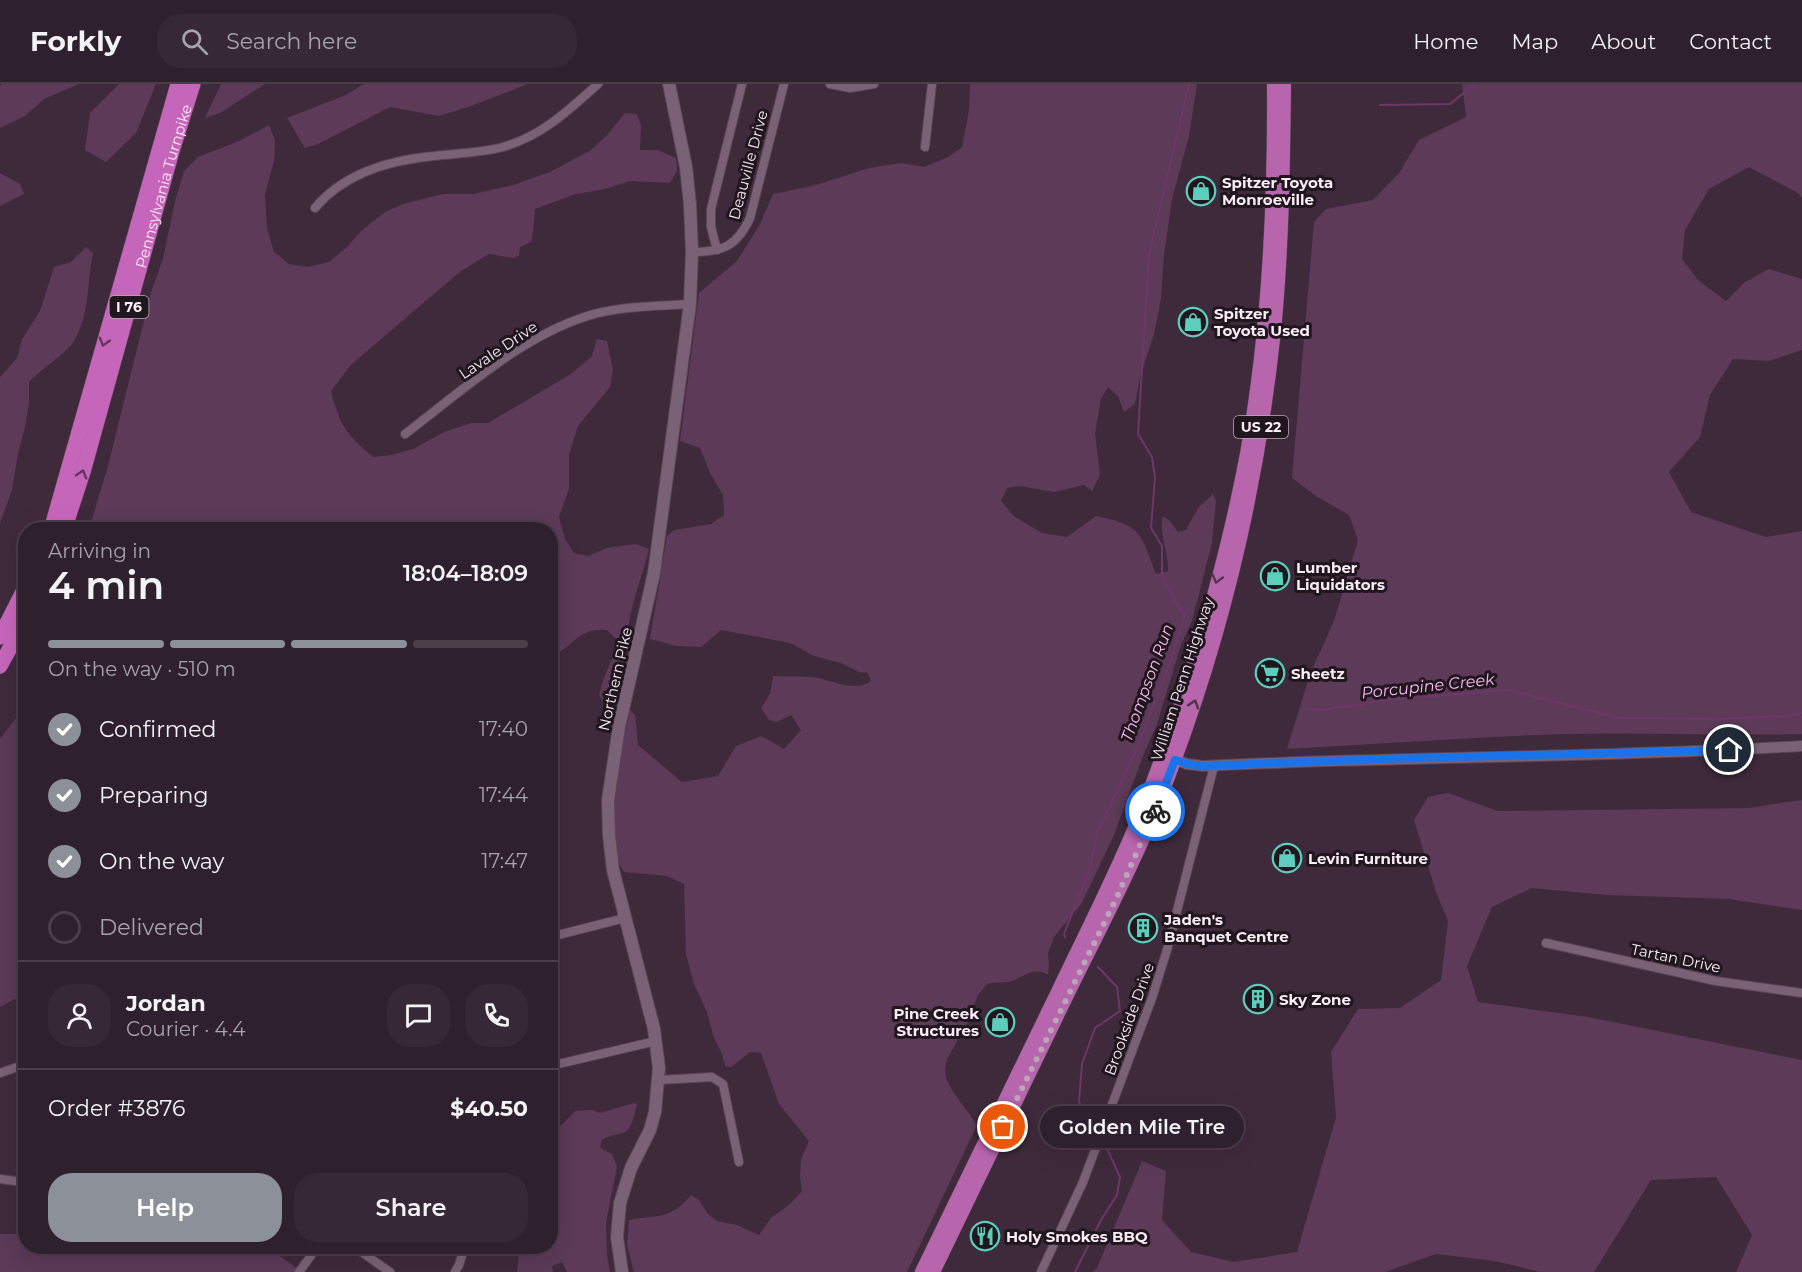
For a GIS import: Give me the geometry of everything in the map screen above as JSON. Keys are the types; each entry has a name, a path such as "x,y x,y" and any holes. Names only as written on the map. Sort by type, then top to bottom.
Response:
{"highway":[{"name":"Pennsylvania Turnpike","path":"53,522 178,84"},
{"name":"Pennsylvania Turnpike","path":"67,522 83,472 172,151 193,84"},
{"name":"William Penn Highway","path":"933,1272 1117,897 1153,816 1184,692 1232,523 1249,443 1268,284 1273,200 1274,84"},
{"name":"William Penn Highway","path":"922,1272 1106,892 1141,812 1169,758 1207,665 1248,497 1263,412 1274,328 1281,242 1284,84"},
{"path":"0,637 18,602"},
{"path":"0,666 18,633"}],"main road":[{"name":"Northern Pike","path":"622,1272 617,1237 620,1203 631,1168 650,1130 659,1080 656,1041 610,850 608,819 610,778 654,573 690,304 692,252 686,167 669,84"}],"street":[{"path":"315,208 333,190 350,179 381,166 415,158 502,147 525,138 560,118 598,84"},
{"name":"Deauville Drive","path":"717,250 736,241 750,218 784,84"},
{"path":"830,84 850,88 874,84"},
{"path":"925,147 932,84"},
{"path":"692,252 717,250 711,226 711,209 740,87"},
{"name":"Lavale Drive","path":"405,434 537,337 599,313 690,304"},
{"path":"1169,758 1197,766 1214,766 1802,746"},
{"name":"Brookside Drive","path":"1041,1272 1083,1182 1160,975 1214,766"},
{"path":"558,935 625,918"},
{"name":"Tartan Drive","path":"1546,943 1716,981 1802,993"},
{"path":"558,1064 656,1041"},
{"path":"0,1073 18,1067"},
{"path":"659,1080 712,1077 723,1084 739,1162"},
{"path":"0,1179 18,1181"},
{"path":"299,1272 312,1254"},
{"path":"364,1254 390,1272"},
{"path":"455,1272 462,1254"}],"shaded area":[{"path":"2,84 79,84 44,99 25,116 0,128 0,86"},
{"path":"119,84 156,84 136,133 106,162 85,150 90,113"},
{"path":"221,84 265,84 220,113 205,118"},
{"path":"364,84 528,84 439,116 390,107 318,144 305,148 287,118 346,95"},
{"path":"970,84 1197,84 1189,136 1172,199 1164,255 1161,299 1135,404 1124,412 1118,396 1108,387 1101,399 1095,433 1100,475 1092,491 1084,485 1054,492 1020,486 1007,488 1001,501 1015,517 1042,533 1067,537 1096,516 1123,523 1138,533 1143,540 1156,574 1168,571 1162,530 1163,516 1178,532 1186,530 1198,508 1213,494 1216,501 1212,543 1192,621 1181,645 1157,724 1114,835 1082,903 1054,937 1048,953 1048,975 1042,972 1032,972 1012,981 987,984 978,995 973,1013 947,1059 946,1078 977,1125 907,1272 634,1272 627,1245 629,1220 670,1213 691,1195 698,1199 708,1214 717,1221 737,1225 759,1235 771,1218 790,1204 802,1191 801,1159 809,1141 779,1104 761,1053 750,1052 731,1067 725,1066 707,1012 694,984 686,954 684,884 667,876 624,872 617,858 614,840 615,794 630,710 635,715 638,745 682,782 718,776 736,746 761,736 784,749 801,730 791,715 777,722 769,720 761,708 770,694 773,676 811,677 849,686 864,685 871,681 868,673 814,656 790,643 721,630 701,647 677,646 650,639 667,536 674,530 711,524 724,515 723,495 711,475 700,448 680,441 699,293 737,261 760,224 773,194 816,185 869,168 901,163 924,167 948,157 962,147 969,110"},
{"path":"1462,84 1802,84 1802,198 1798,193 1749,167 1709,189 1685,230 1682,259 1698,280 1726,301 1745,282 1769,269 1802,279 1802,350 1769,361 1733,359 1710,395 1700,437 1669,472 1691,512 1766,537 1802,531 1802,734 1565,734 1287,749 1310,674 1334,621 1358,540 1349,515 1316,496 1292,478 1314,222 1326,209 1373,200 1399,173 1419,140 1466,117"},
{"path":"625,113 637,114 641,126 640,150 658,150 676,158 677,171 670,183 630,181 605,189 576,194 535,209 531,242 520,247 519,256 513,258 489,254 461,271 350,366 331,391 341,421 356,442 373,457 391,455 413,449 444,432 471,423 488,423 571,374 592,356 597,339 607,341 613,370 610,387 578,426 569,455 569,489 559,517 565,539 574,553 588,556 607,548 636,544 649,549 631,614 620,674 603,702 599,695 618,641 607,630 595,630 585,633 558,653 558,522 91,522 108,466 151,292 163,259 174,205 184,171 198,157 239,141 269,125 275,140 274,161 265,194 267,228 274,252 289,264 308,267 329,262 362,230 385,212 403,204 443,194 473,194 513,185 550,172 591,150"},
{"path":"0,173 20,184 24,194 0,206"},
{"path":"86,247 93,253 83,320 71,345 29,382 29,403 25,427 12,490 0,523 0,377 17,358 22,339 40,311 54,267 71,262"},
{"path":"18,711 18,998 0,1007 0,739 16,718"},
{"path":"1448,793 1498,811 1749,808 1802,800 1802,910 1729,899 1607,895 1532,888 1492,907 1467,966 1478,1002 1588,1017 1802,1060 1802,1272 1736,1272 1752,1235 1716,1177 1651,1180 1594,1272 1540,1272 1495,1261 1436,1254 1385,1272 1093,1272 1097,1268 1142,1161 1166,1171 1162,1220 1191,1252 1234,1262 1297,1252 1336,1117 1331,1052 1358,1009 1400,1008 1441,980 1448,921 1436,892 1414,820 1428,797"},
{"path":"637,1104 628,1130 602,1140 600,1148 612,1154 617,1166 606,1222 610,1272 567,1272 562,1262 552,1266 553,1272 517,1272 519,1254 558,1254 558,1129 575,1111 592,1110 600,1113"},
{"path":"0,1234 18,1234 18,1254 277,1254 299,1270 297,1272 0,1272"}],"waterway":[{"name":"Thompson Run","path":"1065,937 1064,934 1089,871 1098,831 1135,753 1171,659 1185,614 1176,603 1162,576 1162,546 1151,528 1155,478 1152,457 1138,434 1149,254 1189,84"},
{"path":"1380,105 1450,104 1478,84"},
{"name":"Porcupine Creek","path":"1305,709 1321,710 1395,699 1508,690 1621,718 1720,719 1788,716 1802,713"},
{"name":"Thompson Run","path":"1097,1133 1084,1118 1079,1101 1082,1064 1095,1028 1120,1011 1117,987 1098,967"},
{"name":"Thompson Run","path":"1075,1272 1101,1220 1117,1195 1120,1177 1103,1140"}],"way so far":[{"path":"1003,1127 1117,897 1155,811"}],"place":[{"name":"Spitzer Toyota Monroeville","path":"1201,191"},
{"name":"Spitzer Toyota Used","path":"1193,322"},
{"name":"Lumber Liquidators","path":"1275,576"},
{"name":"Sheetz","path":"1270,673"},
{"name":"Levin Furniture","path":"1287,858"},
{"name":"Jaden's Banquet Centre","path":"1143,928"},
{"name":"Sky Zone","path":"1258,999"},
{"name":"Pine Creek Structures","path":"1000,1022"},
{"name":"Golden Mile Tire","path":"1003,1127"},
{"name":"Holy Smokes BBQ","path":"985,1236"}],"route":[{"path":"1155,811 1175,760 1203,766 1729,750"}]}
